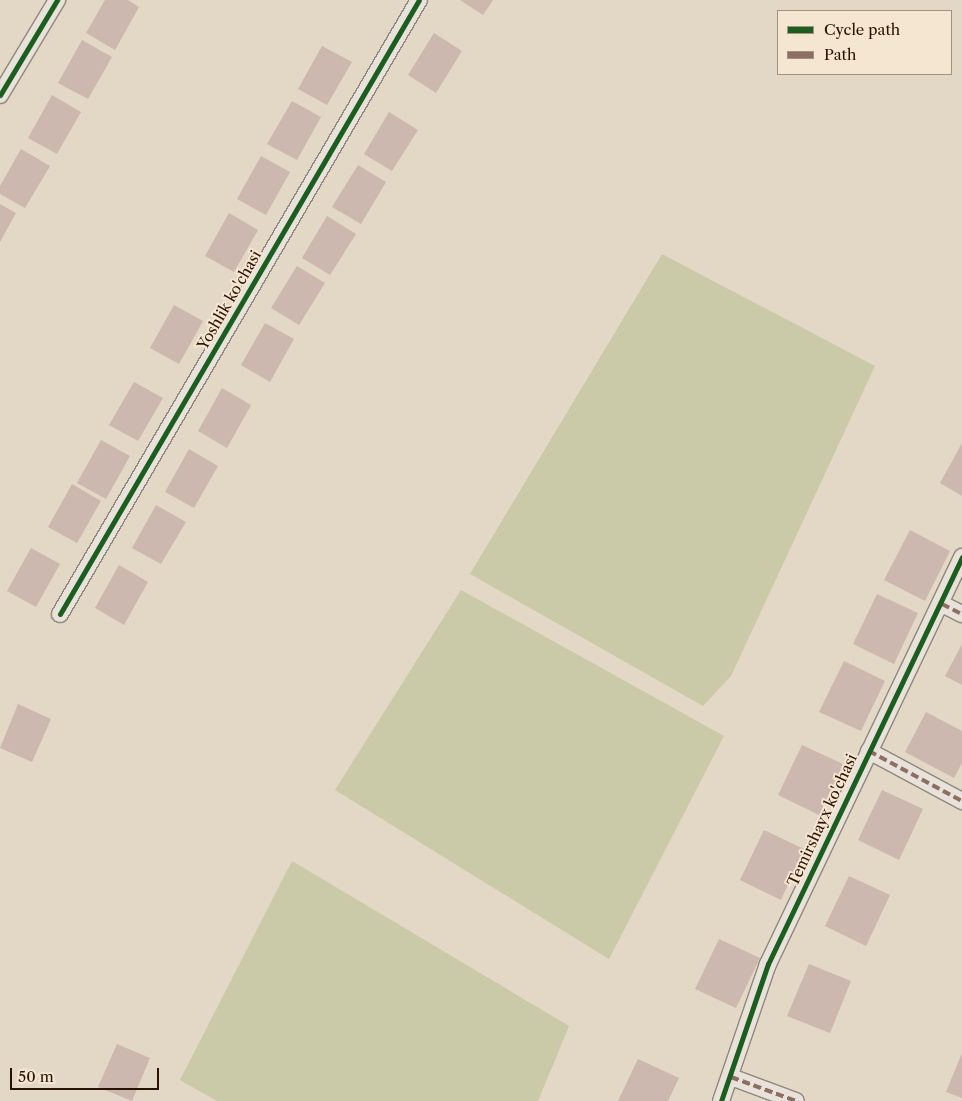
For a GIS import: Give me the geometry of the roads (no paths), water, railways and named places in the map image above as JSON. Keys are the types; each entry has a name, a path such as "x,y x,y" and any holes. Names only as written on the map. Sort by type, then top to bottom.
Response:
{"street":[{"path":"0,95 57,0"},
{"name":"Yoshlik ko'chasi","path":"60,614 419,0"},
{"name":"Temirshayx ko'chasi","path":"720,1101 731,1077 768,964 869,750 942,604 962,557"},
{"path":"942,604 962,614"},
{"path":"869,750 962,801"},
{"path":"731,1077 796,1101"}]}
